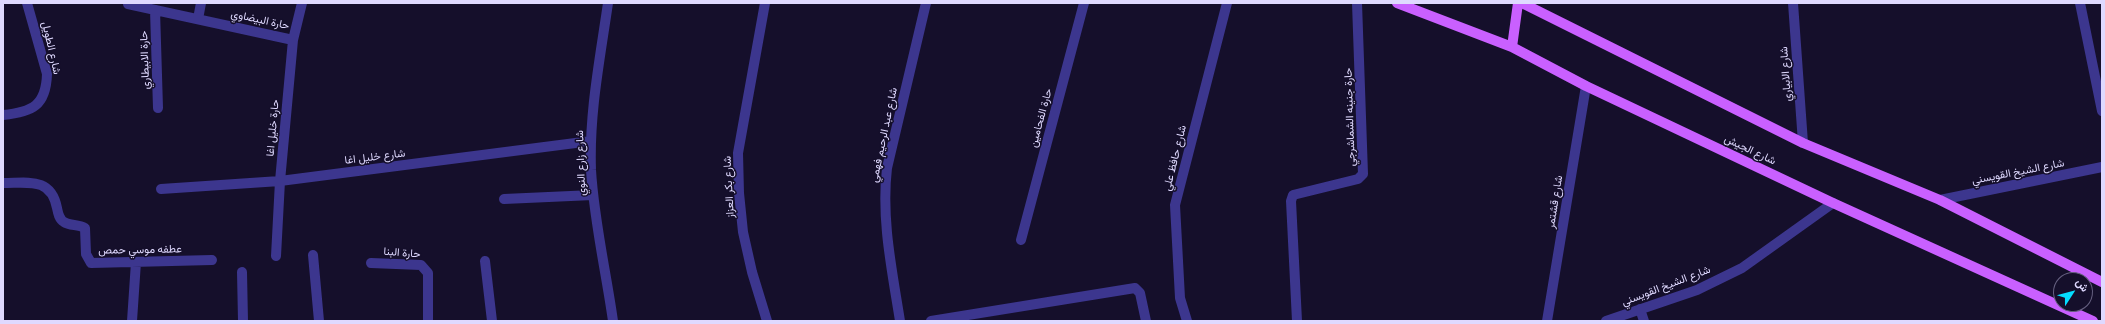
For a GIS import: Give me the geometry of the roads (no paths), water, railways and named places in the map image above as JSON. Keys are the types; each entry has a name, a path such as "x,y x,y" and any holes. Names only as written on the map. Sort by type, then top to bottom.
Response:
{"main road":[{"name":"شارع الجيش","path":"1397,3 1512,48 1586,86 1834,203 2093,321"},
{"path":"1512,48 1518,3"},
{"path":"1522,3 1803,142 1940,200 2102,282"}],"street":[{"name":"شارع الطويل","path":"3,115 20,114 32,109 42,98 46,86 47,74 27,3"},
{"path":"198,19 201,3"},
{"name":"حارة خليل اغا","path":"276,256 280,182 293,40 302,3"},
{"name":"شارع زارع النوي","path":"608,3 591,114 591,141 593,195 613,321"},
{"name":"شارع بكر العزاز","path":"765,3 738,152 739,193 744,232 752,272 767,321"},
{"name":"شارع عبد الرحيم فهمي","path":"900,321 886,226 885,185 887,168 926,3"},
{"name":"حارة الفحامين","path":"1021,240 1084,3"},
{"name":"شارع حافظ علي","path":"1187,321 1180,298 1175,205 1227,3"},
{"name":"حارة جنينه الشماشرجي","path":"1297,321 1291,201 1293,196 1358,179 1363,174 1357,3"},
{"name":"شارع الابياري","path":"1793,3 1803,142"},
{"path":"2080,3 2102,111"},
{"name":"حارة البيضاوي","path":"128,4 293,40"},
{"name":"حارة الابيطاري","path":"155,10 158,108"},
{"name":"شارع قشتمر","path":"1547,321 1586,86"},
{"name":"شارع خليل اغا","path":"161,190 280,182 591,141"},
{"name":"شارع الشيخ القويسني","path":"1940,200 2102,167"},
{"name":"عطفه موسي حمص","path":"3,183 35,183 44,186 52,194 59,215 64,222 85,228 86,254 91,263 212,260"},
{"path":"504,199 593,195"},
{"name":"شارع الشيخ القويسني","path":"1606,321 1697,290 1742,268 1834,203"},
{"path":"312,255 319,321"},
{"path":"485,261 492,321"},
{"path":"132,321 136,262"},
{"name":"حارة البنا","path":"371,263 424,266 428,273 428,321"},
{"path":"242,272 243,321"},
{"path":"931,321 1135,288 1140,293 1146,321"},
{"path":"1640,309 1644,321"}]}
